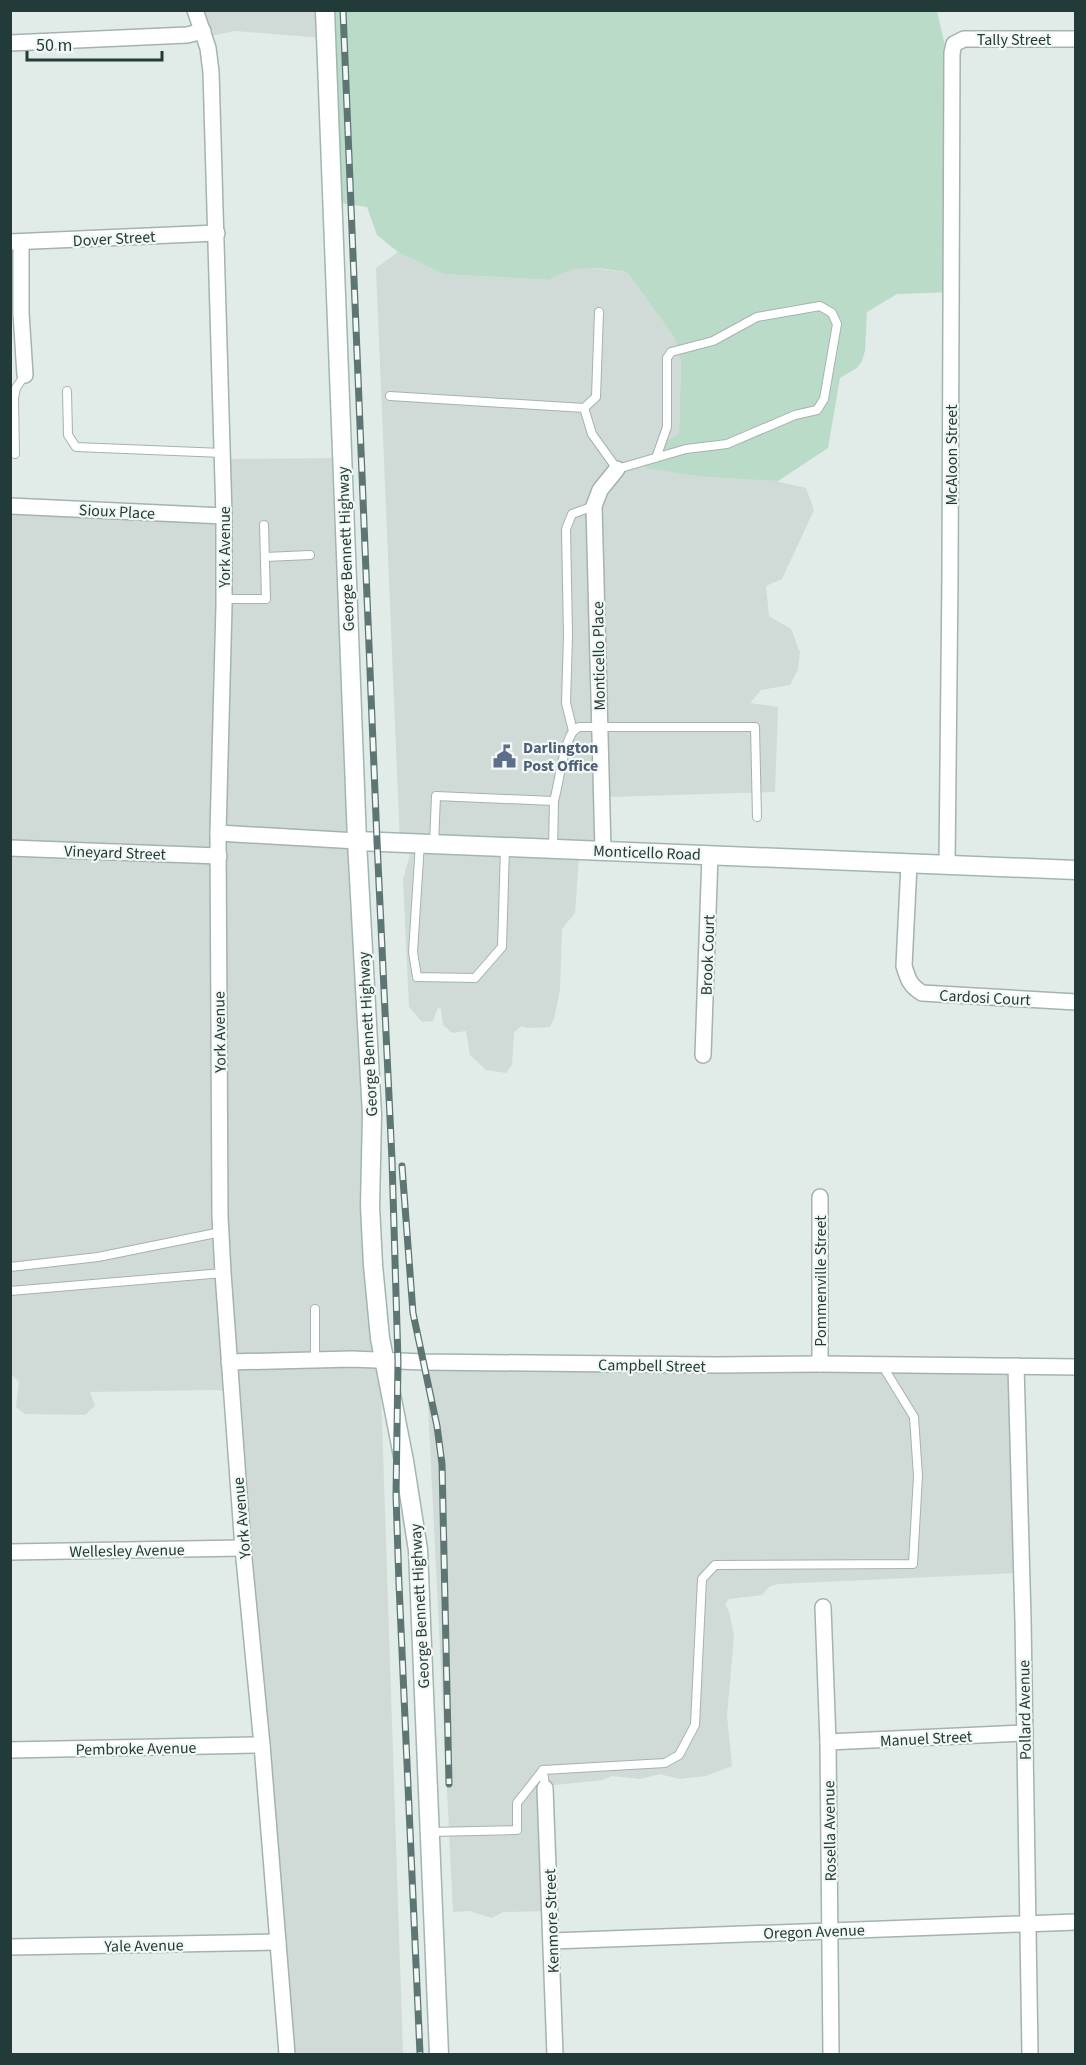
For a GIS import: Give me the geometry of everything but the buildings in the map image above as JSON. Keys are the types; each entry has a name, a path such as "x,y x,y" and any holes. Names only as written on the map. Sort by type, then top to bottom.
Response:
{"main road":[{"name":"George Bennett Highway","path":"325,10 357,841 372,1115 370,1206 373,1265 385,1361 418,1550 439,2055"},
{"name":"Monticello Road","path":"357,841 1076,870"}],"street":[{"name":"York Avenue","path":"195,10 208,48 211,72 225,516 218,833 221,1232 243,1548 262,1745 287,2055"},
{"path":"10,43 187,35 202,31"},
{"name":"Tally Street","path":"954,44 964,39 1076,39"},
{"name":"McAloon Street","path":"947,865 952,53 954,44"},
{"name":"Dover Street","path":"16,242 217,233"},
{"path":"16,242 25,375"},
{"name":"Monticello Place","path":"603,850 594,506 600,490 617,469"},
{"name":"Sioux Place","path":"10,506 225,516"},
{"name":"Monticello Road","path":"218,833 357,841"},
{"name":"Vineyard Street","path":"10,848 219,856"},
{"name":"Brook Court","path":"703,1055 710,855"},
{"name":"Cardosi Court","path":"909,864 904,966 913,988 922,993 1076,1002"},
{"name":"Pommenville Street","path":"820,1197 820,1364"},
{"name":"Campbell Street","path":"229,1362 315,1360 1076,1367"},
{"name":"Pollard Avenue","path":"1016,1366 1030,2055"},
{"name":"Wellesley Avenue","path":"10,1552 243,1548"},
{"name":"Rosella Avenue","path":"823,1607 828,1743 831,2055"},
{"name":"Manuel Street","path":"828,1743 1025,1733"},
{"name":"Pembroke Avenue","path":"10,1750 262,1745"},
{"name":"Kenmore Street","path":"545,1788 555,2055"},
{"name":"Oregon Avenue","path":"552,1941 830,1929 1076,1922"},
{"name":"Yale Avenue","path":"10,1947 278,1942"}],"lane":[{"path":"584,408 592,435 617,469 656,458 686,448 727,444 795,415 818,410 824,399 837,324 832,313 820,306 757,317 712,341 671,352 667,358 667,427 656,458"},
{"path":"390,396 584,408 596,397 599,312"},
{"path":"15,454 14,398 16,388 25,375"},
{"path":"67,391 68,435 76,447 223,453"},
{"path":"573,731 566,703 567,529 572,514 594,506"},
{"path":"224,599 266,599 264,525"},
{"path":"264,557 310,555"},
{"path":"553,848 554,801 566,748 573,731 579,727 755,728 757,817"},
{"path":"505,847 502,947 475,978 417,977 414,952 427,843 436,796 554,801"},
{"path":"10,1267 98,1257 221,1232"},
{"path":"10,1291 223,1273"},
{"path":"315,1309 315,1360"},
{"path":"430,1832 517,1830 517,1803 543,1770 665,1763 679,1755 695,1725 702,1579 715,1565 913,1564 918,1476 914,1417 882,1365"},
{"path":"543,1770 545,1788"}],"shaded area":[{"path":"195,11 325,11 324,38 235,31 210,36"},
{"path":"398,252 443,274 548,280 562,271 583,267 627,272 674,337 681,362 679,434 656,446 705,477 771,480 806,488 814,510 782,579 766,586 769,616 791,629 800,652 798,669 790,685 761,690 750,703 778,707 775,792 608,797 606,853 579,856 575,913 562,929 560,990 554,1019 550,1027 526,1028 522,1026 514,1032 512,1065 506,1073 486,1070 470,1055 466,1031 452,1033 443,1025 441,1009 438,1008 433,1021 422,1022 409,1007 403,880 411,850 400,844 376,268"},
{"path":"341,458 377,1270 403,2054 291,2054 234,1392 216,1390 90,1392 95,1406 85,1415 25,1414 16,1407 19,1382 10,1373 10,512 222,517 226,459"},
{"path":"426,1365 720,1374 1022,1370 1020,1573 779,1584 770,1586 762,1595 729,1599 725,1604 729,1611 734,1636 727,1715 732,1766 706,1776 679,1779 660,1774 640,1779 612,1776 603,1780 546,1786 549,1911 503,1912 492,1918 469,1911 453,1912"}],"green space":[{"path":"325,10 937,11 952,76 953,292 897,294 867,312 865,351 857,368 840,378 828,448 778,481 705,477 645,468 656,446 679,434 681,362 674,337 627,272 586,268 568,271 549,280 443,274 398,252 377,235 367,207 334,202"}],"railway":[{"path":"343,10 392,1160 398,1361 396,1496 420,2054"},
{"path":"402,1166 413,1313 437,1426 442,1464 449,1784"}],"place":[{"name":"Darlington Post Office","path":"505,756"}]}
